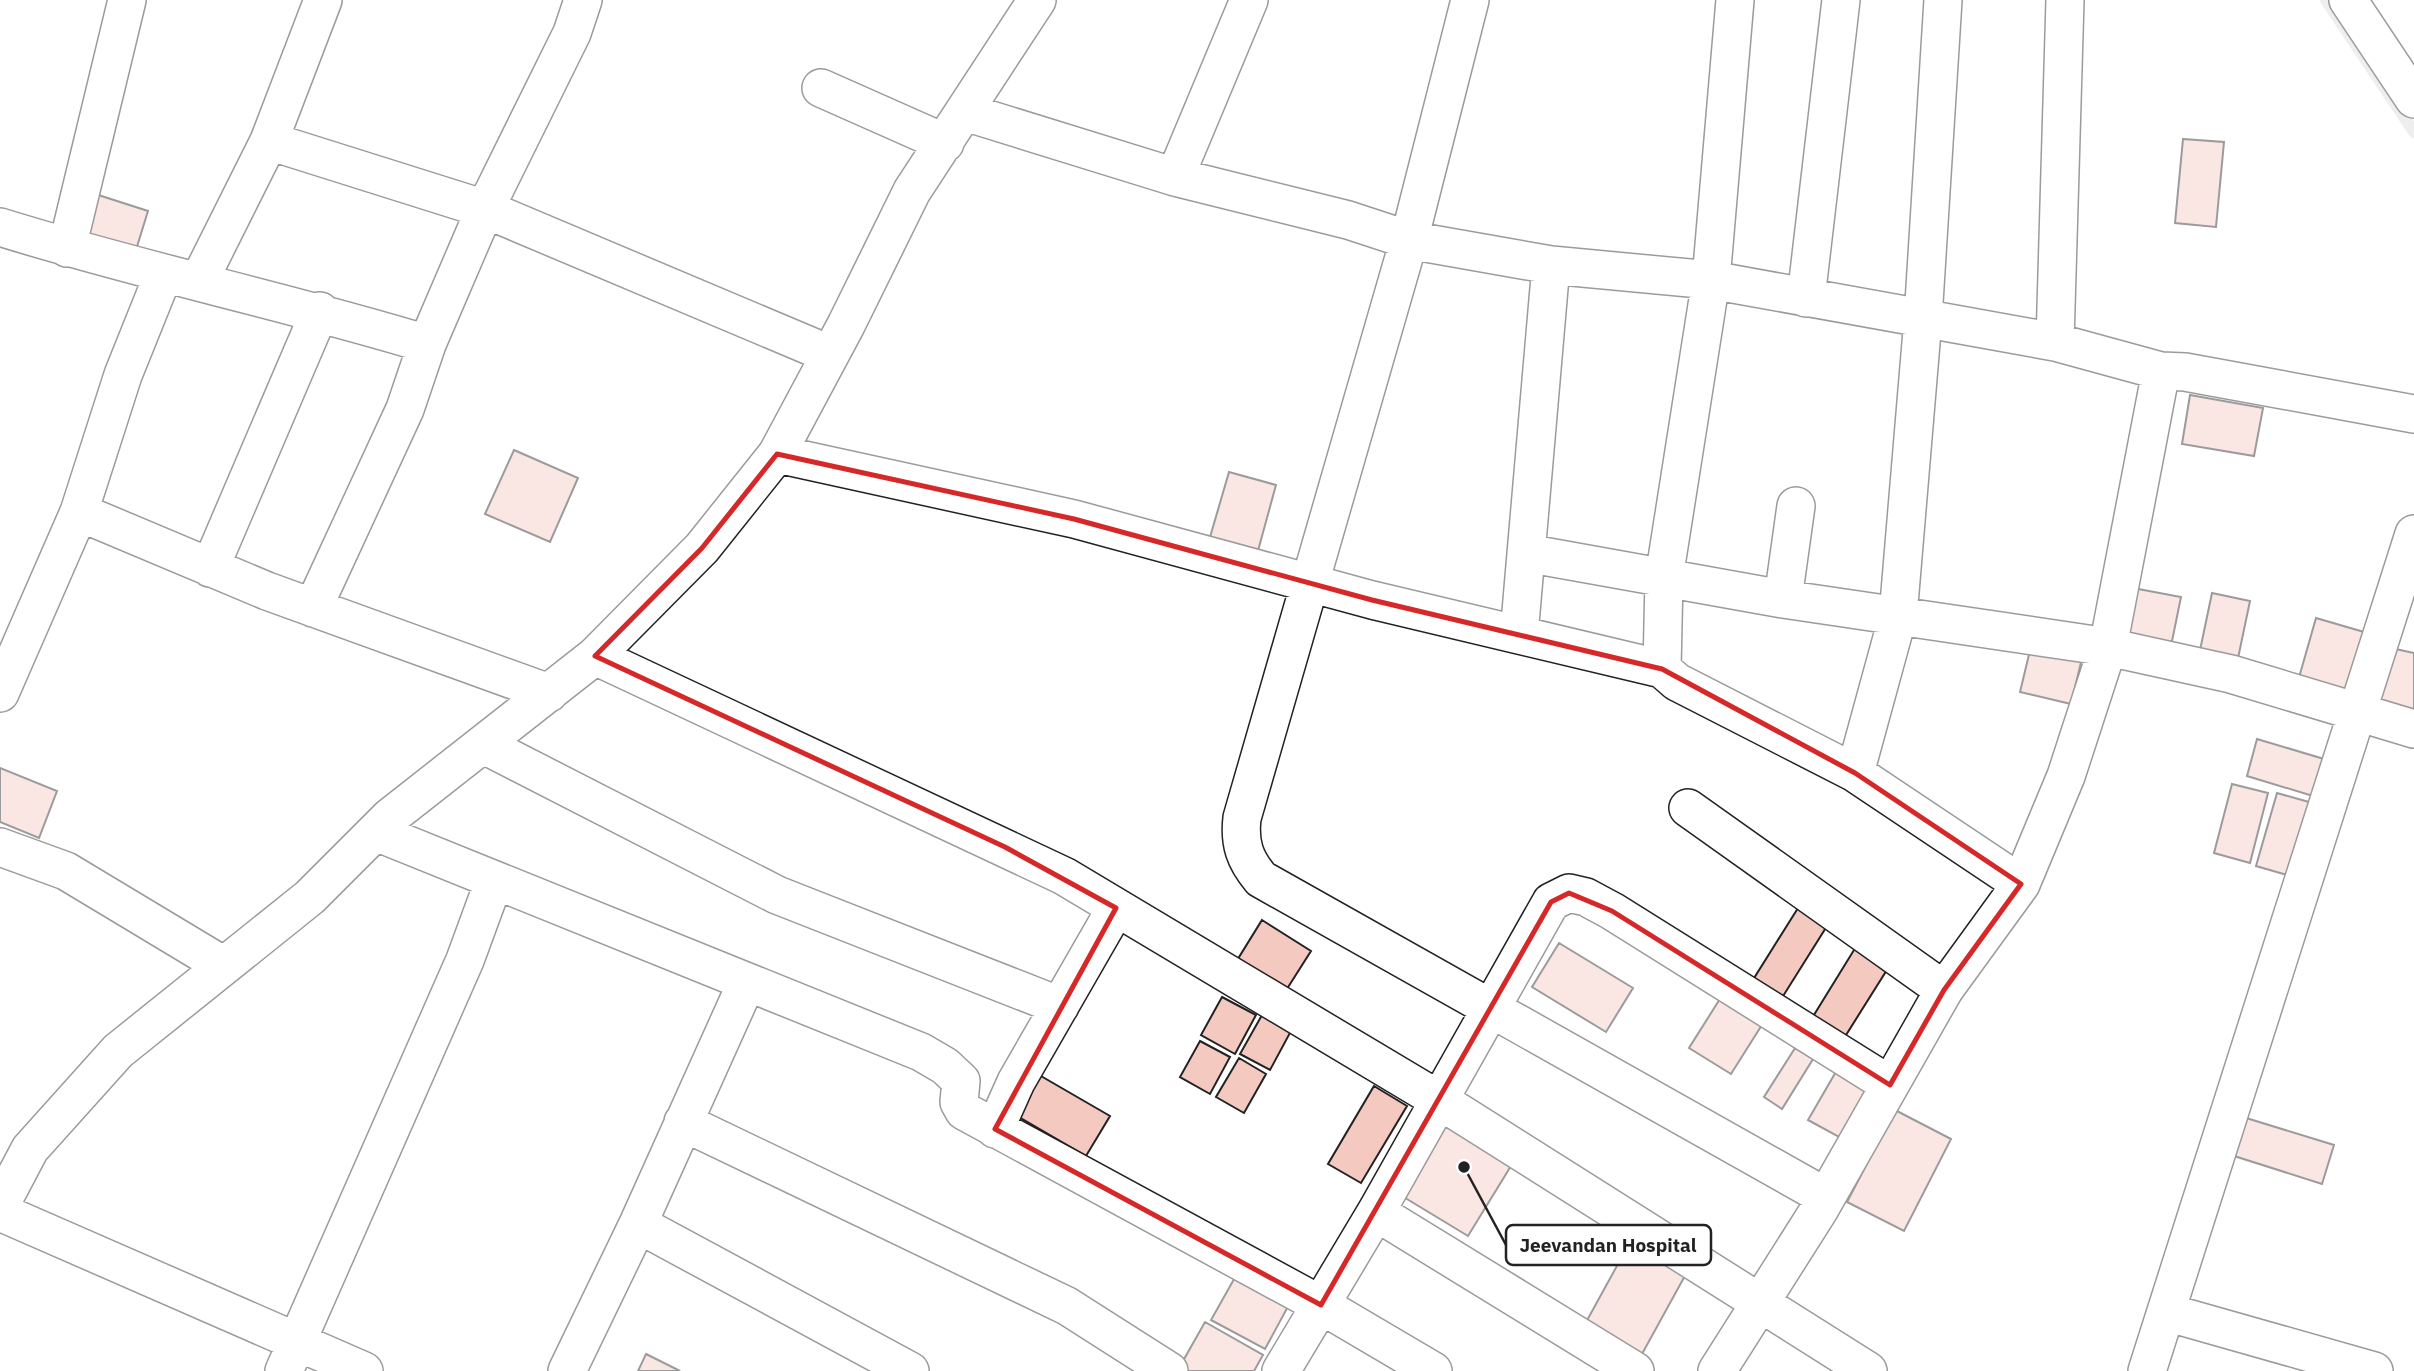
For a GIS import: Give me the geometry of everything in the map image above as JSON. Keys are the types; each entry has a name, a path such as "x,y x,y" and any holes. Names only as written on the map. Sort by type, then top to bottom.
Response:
{"street":[{"path":"67,248 127,0"},
{"path":"0,693 79,512 123,375 181,277 269,141 323,0"},
{"path":"313,608 405,409 427,344 485,209 572,33 583,0"},
{"path":"5,1184 30,1149 118,1051 310,897 376,832 595,656 702,548 777,454 912,191 1037,0"},
{"path":"1175,177 1249,0"},
{"path":"1470,0 1409,240 1242,818 1240,836 1243,852 1261,879 1826,1197"},
{"path":"1662,669 1664,578 1710,280 1735,0"},
{"path":"1805,298 1841,0"},
{"path":"1855,773 1898,616 1923,319 1943,0"},
{"path":"2055,342 2065,0"},
{"path":"2348,0 2414,99"},
{"path":"821,88 945,143"},
{"path":"965,112 1175,177 1348,220 1409,240 1551,265 1710,280 2055,342 2161,371 2185,372 2414,414"},
{"path":"269,141 485,209 830,354"},
{"path":"0,227 67,248 320,311 427,344"},
{"path":"1519,635 1551,265"},
{"path":"210,568 320,311"},
{"path":"1717,1371 1826,1197 1944,990 2021,884 2066,776 2108,647 2161,371"},
{"path":"777,454 1074,519 1311,583 1662,669 1677,682 1855,773 2021,884"},
{"path":"1783,600 1796,506"},
{"path":"79,512 313,608 549,693"},
{"path":"2147,1371 2414,534"},
{"path":"1526,553 1783,600 2108,647 2231,674 2414,729"},
{"path":"595,656 1064,876 1439,1100 1868,1371"},
{"path":"484,745 777,895 1060,1006"},
{"path":"1688,808 1944,990"},
{"path":"376,832 746,984 921,1052 945,1066 961,1081 959,1102 964,1111 1321,1304 1433,1371"},
{"path":"0,847 66,872 224,966"},
{"path":"290,1357 465,960 494,881"},
{"path":"1281,1371 1376,1212 1551,902 1569,893 1586,897 1612,911 1890,1085"},
{"path":"995,1129 1016,1082 1116,908"},
{"path":"567,1371 638,1224 746,984"},
{"path":"683,1122 1067,1307 1168,1371"},
{"path":"0,1212 290,1357 364,1371"},
{"path":"1376,1212 1634,1371"},
{"path":"638,1224 910,1371"},
{"path":"2166,1312 2374,1371"}],"highlighted area":[{"path":"777,454 1074,519 1372,600 1662,669 1855,773 2021,884 1944,990 1890,1085 1612,911 1569,893 1551,902 1321,1305 995,1129 1116,908 1005,847 595,656 702,548"}],"building":[{"path":"2183,139 2224,142 2216,227 2175,223"},
{"path":"89,192 148,211 135,253 76,234"},
{"path":"2190,395 2263,408 2254,456 2182,444"},
{"path":"514,450 578,478 550,542 485,514"},
{"path":"1229,472 1276,485 1256,558 1208,544"},
{"path":"2133,588 2181,597 2170,651 2122,641"},
{"path":"2212,593 2250,601 2237,663 2199,655"},
{"path":"2316,618 2364,632 2346,694 2298,681"},
{"path":"2032,642 2083,654 2071,704 2020,692"},
{"path":"2391,648 2414,653 2414,712 2377,702"},
{"path":"2257,739 2324,759 2313,796 2247,776"},
{"path":"0,768 57,791 39,838 0,822"},
{"path":"2232,784 2268,793 2250,863 2214,853"},
{"path":"2277,793 2309,802 2287,875 2256,866"},
{"path":"1803,900 1832,918 1780,1001 1751,983"},
{"path":"1262,920 1311,951 1285,992 1236,962"},
{"path":"1862,937 1895,957 1841,1043 1809,1023"},
{"path":"1559,943 1633,988 1606,1032 1532,987"},
{"path":"1723,994 1765,1020 1731,1074 1689,1048"},
{"path":"1222,997 1256,1015 1235,1054 1201,1035"},
{"path":"1262,1015 1291,1031 1270,1070 1240,1054"},
{"path":"1200,1041 1230,1057 1210,1094 1180,1077"},
{"path":"1795,1048 1813,1059 1782,1109 1764,1097"},
{"path":"1239,1058 1266,1074 1244,1113 1216,1097"},
{"path":"1837,1070 1868,1089 1839,1137 1808,1120"},
{"path":"1034,1072 1110,1116 1086,1156 1010,1112"},
{"path":"1374,1086 1407,1106 1361,1183 1328,1164"},
{"path":"1895,1110 1951,1139 1904,1231 1847,1202"},
{"path":"2243,1117 2334,1145 2322,1184 2231,1155"},
{"path":"1447,1121 1514,1161 1468,1236 1402,1196"},
{"path":"1635,1233 1692,1263 1642,1354 1585,1324"},
{"path":"1238,1272 1291,1301 1265,1349 1211,1320"},
{"path":"1205,1322 1263,1355 1254,1371 1184,1371 1179,1368"},
{"path":"646,1354 680,1371 638,1371"}],"waterway":[{"path":"2326,0 2414,132"}],"place":[{"name":"Jeevandan Hospital","path":"1464,1167"}]}
